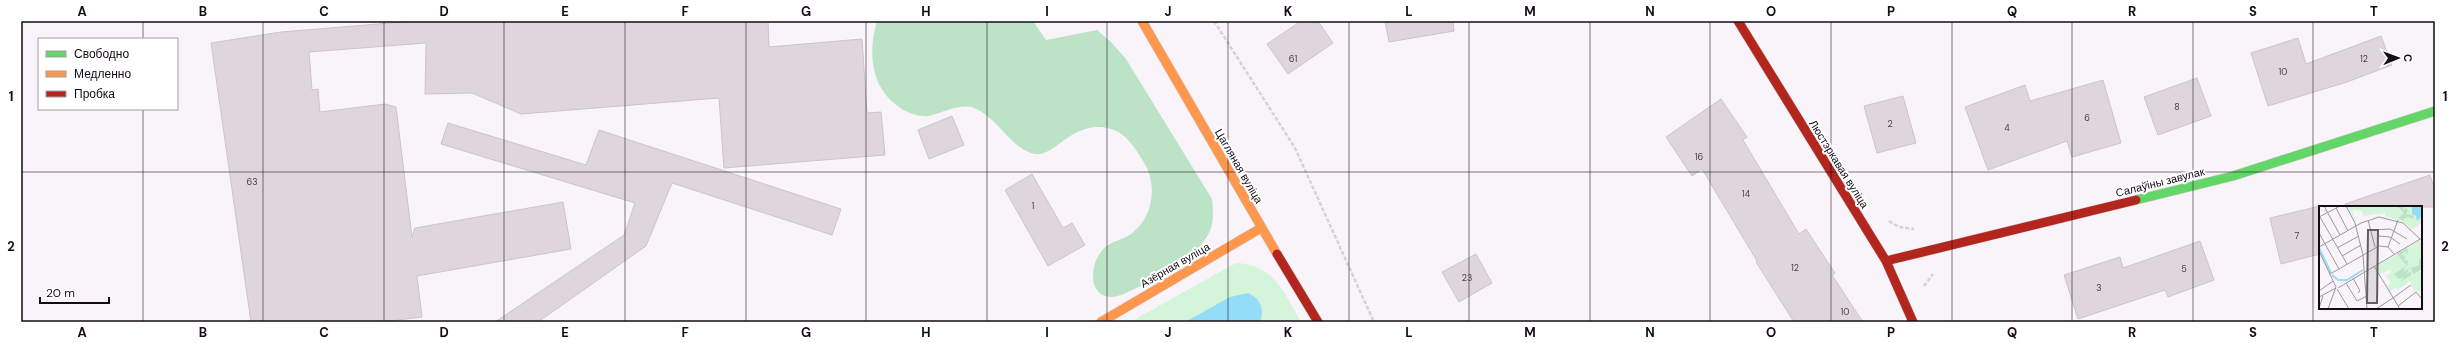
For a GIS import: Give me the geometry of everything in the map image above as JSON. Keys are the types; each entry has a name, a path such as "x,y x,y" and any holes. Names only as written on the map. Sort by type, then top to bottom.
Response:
{"street":[{"name":"Цагляная вуліца","path":"1142,21 1261,228 1318,322"},
{"name":"Люстэркавая вуліца","path":"1738,21 1886,261 1912,322"},
{"name":"Салаўіны завулак","path":"1886,261 2233,176 2435,111"},
{"name":"Азёрная вуліца","path":"1101,322 1261,228"}],"path":[{"path":"1214,21 1295,148 1374,322"}],"green space":[{"path":"877,21 1033,21 1046,40 1097,30 1111,42 1126,59 1212,199 1213,221 1206,238 1189,257 1166,273 1119,296 1111,297 1099,292 1095,287 1093,280 1096,260 1102,250 1109,244 1127,237 1139,227 1145,219 1151,200 1151,180 1148,170 1126,137 1111,129 1098,127 1086,129 1067,138 1051,150 1036,154 1027,152 1020,147 1012,141 991,119 974,108 957,108 929,116 917,115 906,111 889,99 877,79 872,57 874,33"},
{"path":"1236,263 1249,265 1269,274 1283,291 1301,322 1130,322"}],"water":[{"path":"1248,293 1256,298 1262,308 1260,322 1185,322 1230,297"}],"building":[{"path":"414,21 768,21 769,47 862,39 867,113 881,112 885,155 724,168 719,98 521,114 472,93 425,94 426,43 309,52 312,90 318,89 320,112 385,104 396,107 412,237 415,228 563,202 571,249 417,276 422,317 381,322 251,322 211,43 281,32"},
{"path":"1301,21 1318,21 1333,43 1288,74 1267,44"},
{"path":"1385,21 1453,21 1454,31 1389,42"},
{"path":"2381,36 2392,65 2347,82 2268,106 2251,53 2298,38 2306,64"},
{"path":"2197,78 2211,116 2158,135 2144,97"},
{"path":"2103,80 2121,143 2072,157 2067,141 1988,170 1965,107 2025,85 2030,101"},
{"path":"1903,96 1916,143 1877,153 1864,106"},
{"path":"1721,99 1747,137 1743,140 1799,234 1806,229 1835,273 1832,275 1863,322 1794,322 1756,262 1757,261 1702,169 1692,176 1666,137"},
{"path":"952,116 964,145 929,159 918,130"},
{"path":"448,123 586,165 599,130 841,209 832,235 672,183 646,246 538,322 495,322 624,235 635,203 441,144"},
{"path":"1032,174 1063,228 1072,223 1085,245 1048,266 1005,190"},
{"path":"2430,175 2435,190 2435,207 2346,206 2345,204"},
{"path":"2319,206 2319,254 2281,264 2270,218"},
{"path":"2200,241 2214,280 2168,297 2165,290 2078,319 2064,275 2120,257 2123,268"},
{"path":"1476,254 1492,283 1459,302 1442,272"}],"traffic: fast":[{"path":"2136,200 2233,176 2435,111"}],"traffic: slow":[{"path":"1142,21 1277,254"},
{"path":"1101,322 1261,228"}],"traffic: jam":[{"path":"1738,21 1886,261 1913,322"},
{"path":"1886,261 2136,200"},
{"path":"1277,254 1318,322"}]}
